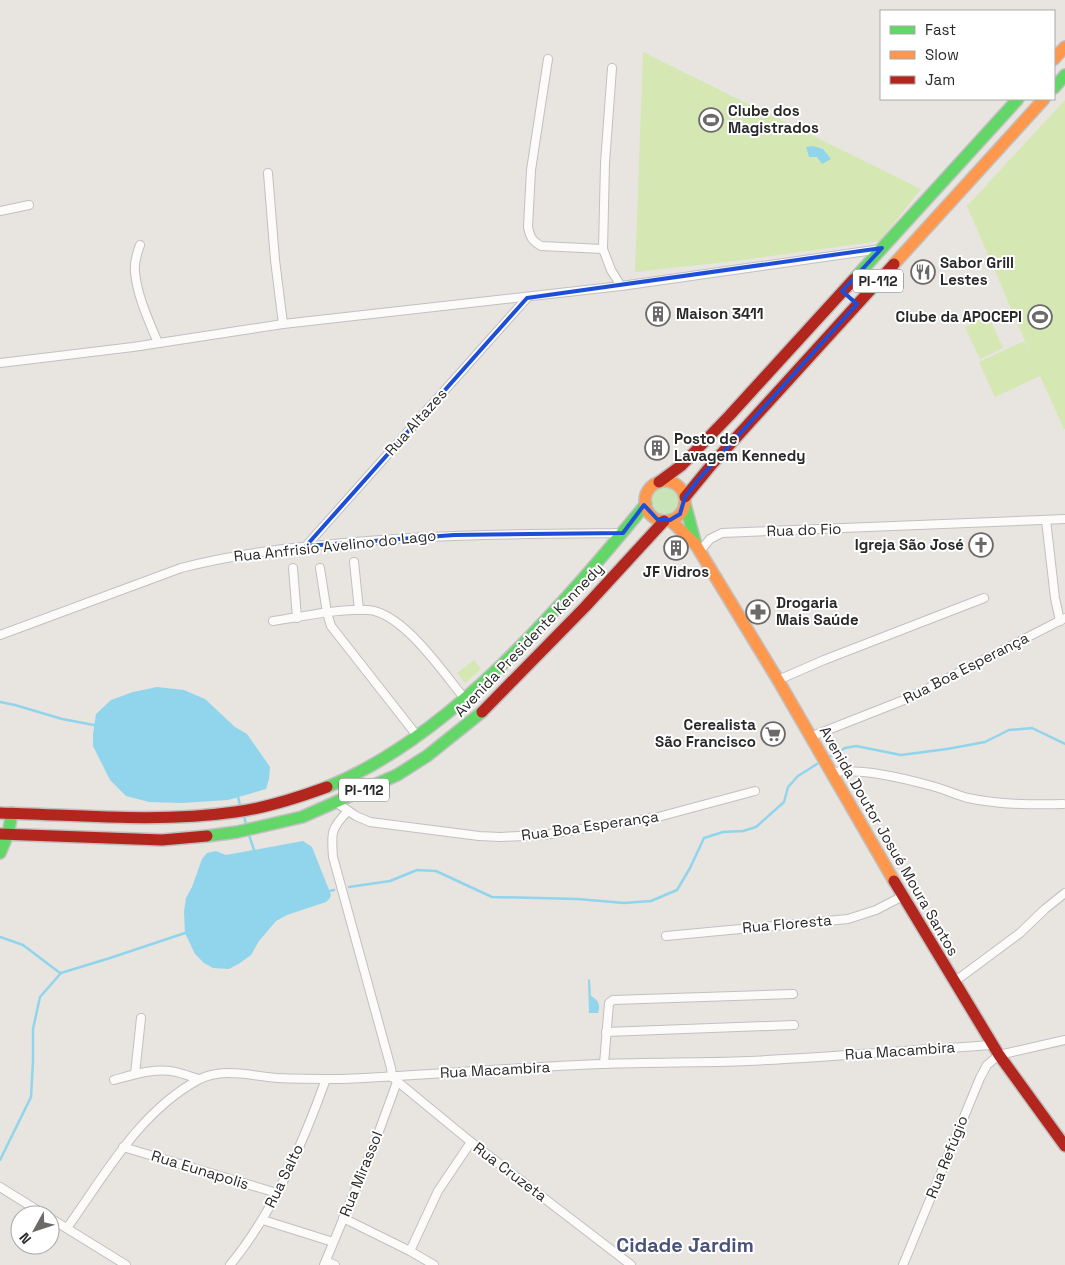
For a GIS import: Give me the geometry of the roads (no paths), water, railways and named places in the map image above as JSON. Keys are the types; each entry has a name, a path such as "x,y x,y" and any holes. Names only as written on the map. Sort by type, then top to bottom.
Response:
{"main road":[{"path":"1055,59 1065,47"},
{"path":"1055,87 1065,75"},
{"name":"Avenida Presidente Kennedy","path":"6,813 156,818 238,812 295,798 330,785 386,758 418,737 465,699 519,647 623,533 646,504 649,490 698,449 1017,100"},
{"name":"Avenida Presidente Kennedy","path":"4,834 162,840 237,832 302,817 337,803 397,775 427,756 477,717 667,521 680,514 685,500 708,468 1043,100"},
{"path":"842,292 857,304"},
{"path":"659,482 677,485 680,488 698,548"},
{"path":"646,504 651,515 657,519 667,521 698,548"},
{"name":"Avenida Doutor Josué Moura Santos","path":"698,548 778,680 954,982 996,1050 1065,1146"},
{"path":"0,853 6,813"}],"street":[{"path":"548,59 531,170 528,227 530,235 532,240 541,246 603,249"},
{"path":"612,68 605,163 603,249 611,270 621,286"},
{"path":"268,174 274,251 283,324"},
{"path":"0,212 29,205"},
{"path":"140,245 135,264 136,278 147,316 158,343"},
{"path":"0,363 158,343 283,324 621,286 882,248"},
{"name":"Rua Altazes","path":"306,546 527,298"},
{"name":"Rua do Fio","path":"698,548 710,538 722,533 1065,519"},
{"path":"1046,520 1055,598 1062,620"},
{"name":"Rua Anfrisio Avelino do Lago","path":"0,635 181,568 209,560 260,551 359,541 454,535 623,533"},
{"path":"354,562 359,610"},
{"path":"293,568 297,618"},
{"path":"320,568 326,613 334,631 418,737"},
{"path":"778,680 824,660 984,598"},
{"path":"273,621 359,610 379,613 415,637 465,699"},
{"name":"Rua Boa Esperança","path":"810,737 909,698 1062,620"},
{"path":"831,772 873,773 933,786 968,798 1022,805 1063,804"},
{"name":"Rua Boa Esperança","path":"337,803 370,822 479,836 517,837 543,836 658,817 755,791"},
{"path":"348,811 333,829 331,839 333,857 394,1080"},
{"path":"954,982 1020,933 1065,893"},
{"name":"Rua Floresta","path":"666,936 848,919 876,910 903,896"},
{"path":"604,1064 610,1003 615,999 793,994"},
{"path":"135,1074 141,1018"},
{"path":"606,1032 794,1025"},
{"name":"Rua Macambira","path":"67,1228 123,1147 165,1104 199,1079 217,1074 232,1073 275,1077 394,1080 432,1073 604,1064 747,1061 996,1050 1065,1040"},
{"name":"Rua Refúgio","path":"903,1265 980,1078 996,1050"},
{"path":"114,1080 135,1074 167,1071 199,1079"},
{"name":"Rua Salto","path":"230,1265 263,1220 277,1193 310,1122 326,1079"},
{"name":"Rua Cruzeta","path":"394,1080 631,1265"},
{"name":"Rua Mirassol","path":"325,1263 374,1145 394,1080"},
{"path":"410,1251 438,1191 471,1142"},
{"name":"Rua Eunapolis","path":"123,1147 277,1193"},
{"path":"0,1187 29,1205"},
{"path":"343,1218 434,1265"},
{"path":"263,1220 333,1242"},
{"path":"60,1224 126,1265"},
{"path":"325,1263 335,1265"}],"water":[{"path":"813,146 823,149 831,159 822,164 817,157 809,157 806,147"},
{"path":"157,687 184,690 205,699 235,727 247,734 270,767 266,789 228,800 182,803 149,802 126,796 110,780 93,746 96,714 111,700 133,692"},
{"path":"303,841 312,847 331,895 330,898 326,902 287,915 276,921 259,941 251,955 229,969 213,968 204,963 195,954 185,933 184,912 186,898 202,859 207,853 216,851 226,855"},
{"path":"588,979 590,980 591,996 599,1005 598,1013 589,1013"}],"waterway":[{"path":"0,702 62,719 94,725"},
{"path":"831,756 845,748 856,746 901,755 947,749 985,742 1009,730 1032,728 1065,744"},
{"path":"349,887 390,881 417,870 436,871 492,897 578,899 624,903 651,901 677,890 704,838 723,832 743,831 756,827 784,802 788,787 798,776 817,764"},
{"path":"238,797 240,805"},
{"path":"244,816 246,824"},
{"path":"249,835 254,850"},
{"path":"329,891 334,890"},
{"path":"0,1160 31,1097 33,1029 40,997 61,973 185,933"},
{"path":"0,937 23,945 60,973"}],"place":[{"name":"Clube dos Magistrados","path":"711,120"},
{"name":"Sabor Grill Lestes","path":"923,272"},
{"name":"Maison 3411","path":"658,314"},
{"name":"Clube da APOCEPI","path":"1040,317"},
{"name":"Posto de Lavagem Kennedy","path":"657,448"},
{"name":"Igreja São José","path":"981,545"},
{"name":"JF Vidros","path":"676,548"},
{"name":"Drogaria Mais Saúde","path":"758,612"},
{"name":"Cerealista São Francisco","path":"773,734"}],"district":[{"name":"Cidade Jardim","path":"685,1245"}]}
